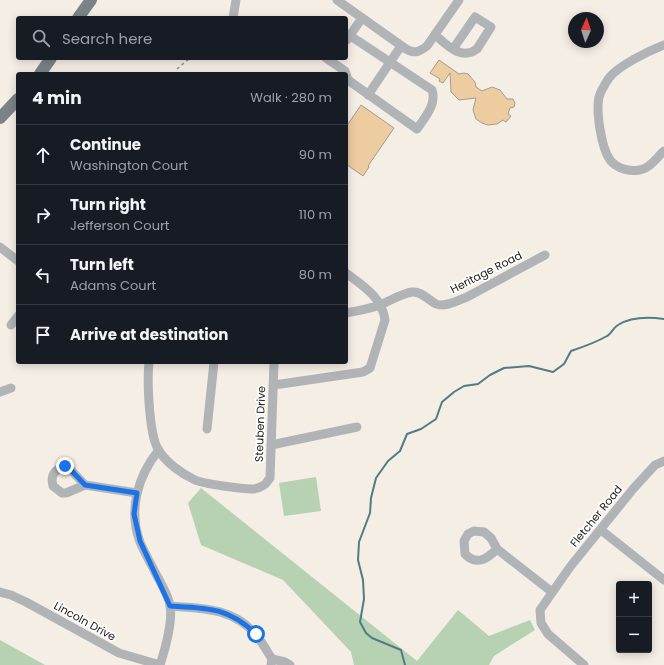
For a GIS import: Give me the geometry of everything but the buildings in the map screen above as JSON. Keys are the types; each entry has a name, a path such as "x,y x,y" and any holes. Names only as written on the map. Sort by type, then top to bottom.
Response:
{"main road":[{"path":"79,16 91,0"},
{"path":"41,72 50,60"},
{"path":"0,118 16,101"}],"street":[{"path":"233,16 236,0"},
{"path":"337,0 401,46 411,52 416,53 427,46 459,0"},
{"path":"348,80 417,129 432,107 434,96 432,90 390,62 348,38 362,18"},
{"path":"435,35 453,49"},
{"path":"664,44 625,65 610,77 601,90 598,103 602,141 609,159 614,164 622,169 633,171 642,170 653,163 664,151"},
{"path":"368,95 401,46"},
{"path":"331,60 345,72"},
{"path":"0,247 16,259"},
{"name":"Heritage Road","path":"348,313 380,305 410,292 423,294 436,304 441,305 456,301 545,255"},
{"path":"274,385 367,371 372,365 385,320 384,312 373,294 348,275"},
{"path":"11,325 16,319"},
{"path":"146,364 153,438 158,451 146,469 137,493 134,514 140,541 170,606 166,650 160,665"},
{"path":"207,429 214,364"},
{"name":"Steuben Drive","path":"158,451 174,467 198,481 210,484 253,489 264,485 270,478 274,364"},
{"path":"0,392 11,388"},
{"path":"271,445 357,427"},
{"name":"Fletcher Road","path":"584,665 548,634 541,623 540,610 570,567 642,478 655,465 664,461"},
{"path":"85,485 137,493"},
{"path":"601,530 664,580"},
{"path":"497,549 552,592"},
{"name":"Lincoln Drive","path":"0,592 26,602 119,653 160,665"},
{"path":"170,606 212,609 229,614 244,623 256,634 272,662 285,662 290,665"}],"path":[{"path":"177,69 188,60"}],"green space":[{"path":"316,477 321,511 284,516 279,483"},
{"path":"201,488 417,661 458,610 489,636 530,620 535,630 494,656 489,665 354,665 351,652 283,580 201,545 188,503"},
{"path":"0,640 45,665 0,665"}],"waterway":[{"path":"405,665 401,650 372,638 366,633 360,622 364,599 363,580 358,560 359,542 370,513 371,498 376,478 388,461 400,451 407,434 421,429 436,419 442,402 454,392 464,386 478,384 490,375 504,368 529,366 553,372 564,364 571,351 589,345 608,335 616,326 623,322 640,318 664,319"}],"route":[{"path":"65,466 69,468 85,485 137,493 134,514 140,541 170,606 212,609 229,614 240,620 256,634"}]}
